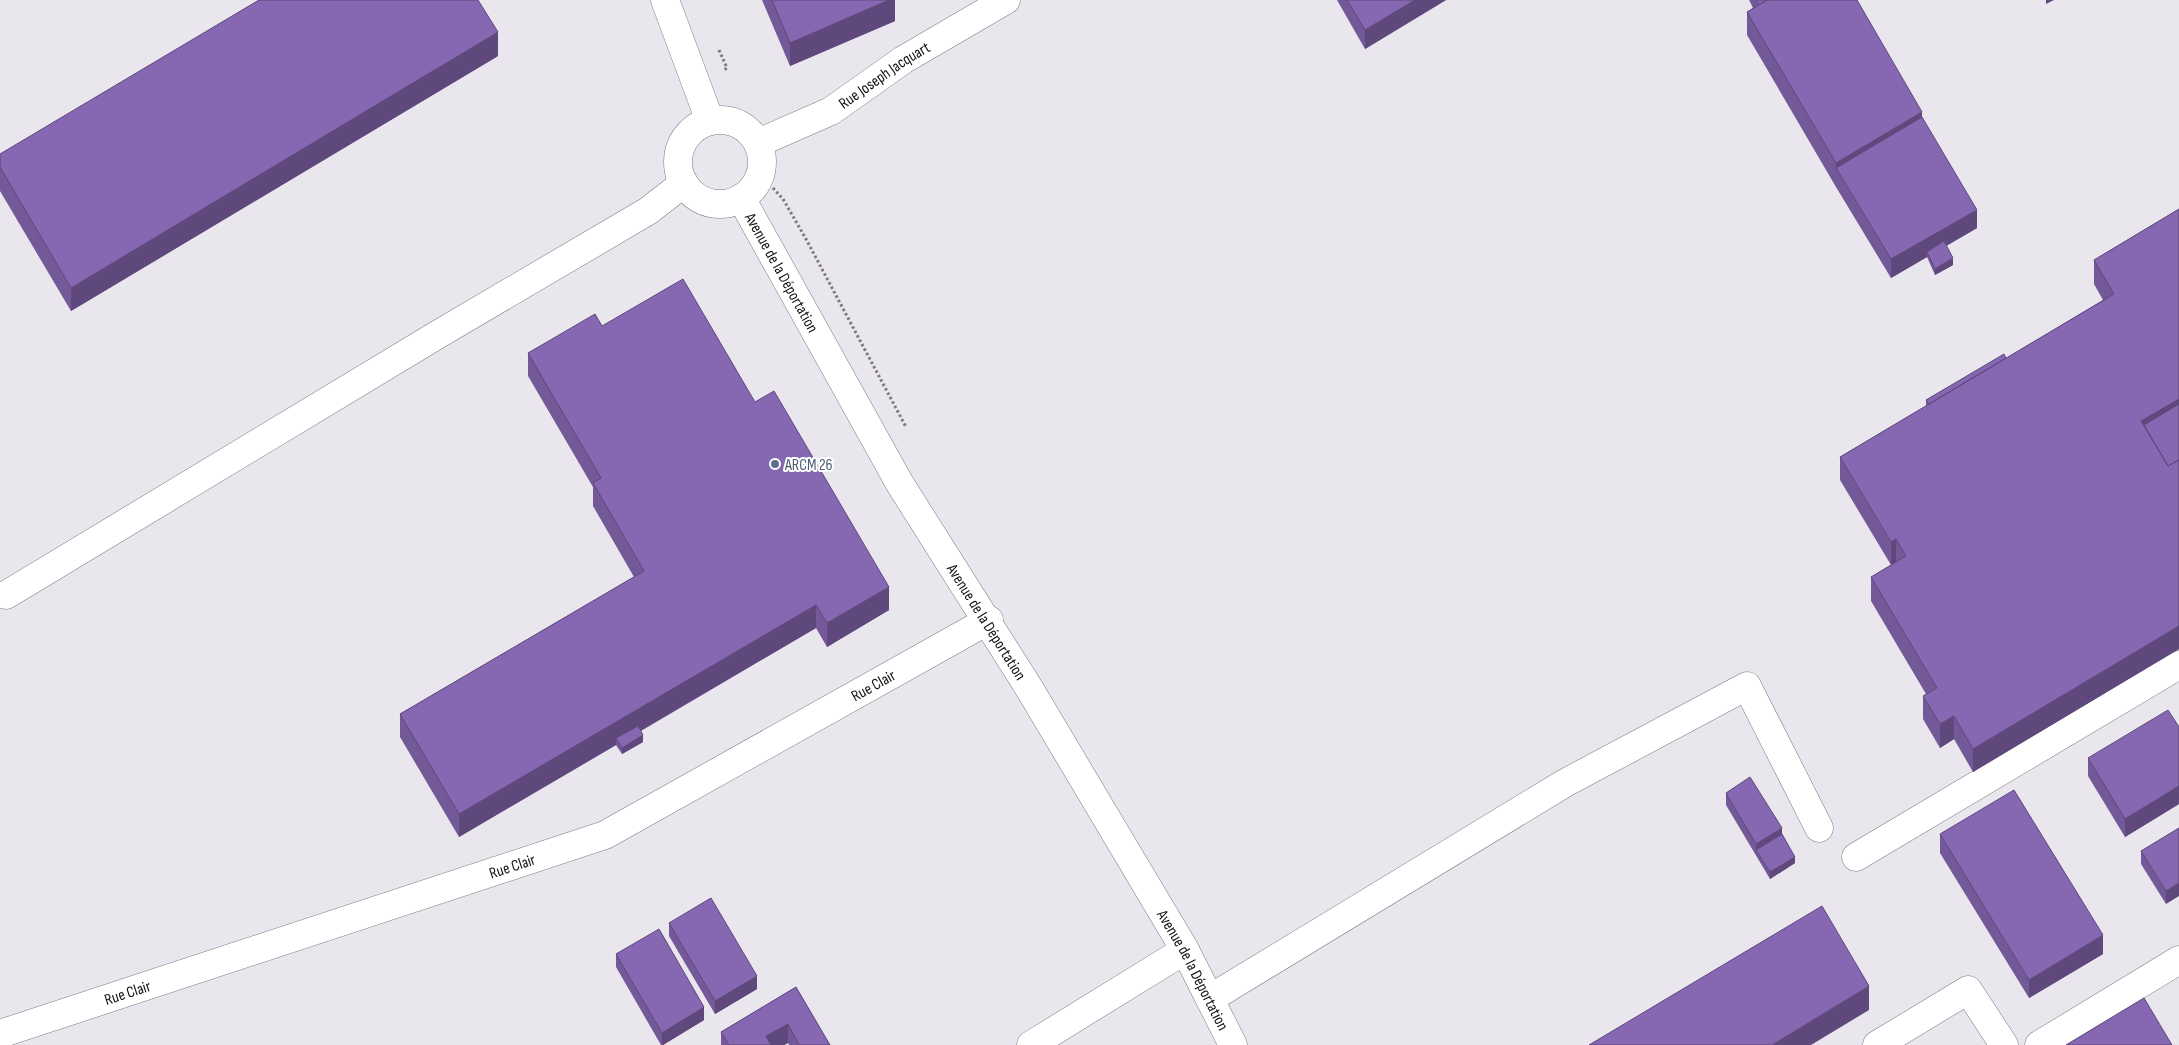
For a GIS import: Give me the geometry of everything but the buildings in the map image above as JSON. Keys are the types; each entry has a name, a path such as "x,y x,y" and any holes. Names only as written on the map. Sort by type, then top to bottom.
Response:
{"street":[{"path":"665,0 710,121"},
{"name":"Rue Joseph Jacquart","path":"758,143 831,111 903,60 1006,0"},
{"path":"730,120 747,128 758,143 762,158 761,174 754,188 742,198 720,204 706,201 694,194 684,183 678,164 682,145 693,129 710,121 730,120"},
{"path":"6,595 437,335 648,211 684,183"},
{"name":"Avenue de la Déportation","path":"742,198 900,484 989,620 1185,950 1211,998 1233,1045"},
{"name":"Rue Clair","path":"0,1034 605,835 989,620"},
{"path":"1856,857 2179,665"},
{"path":"1211,998 1565,783 1747,686 1820,828"},
{"path":"1031,1045 1185,950"},
{"path":"2039,1045 2179,960"},
{"path":"1877,1045 1968,990 2004,1045"}],"place":[{"name":"ARCM 26","path":"775,464"}]}
